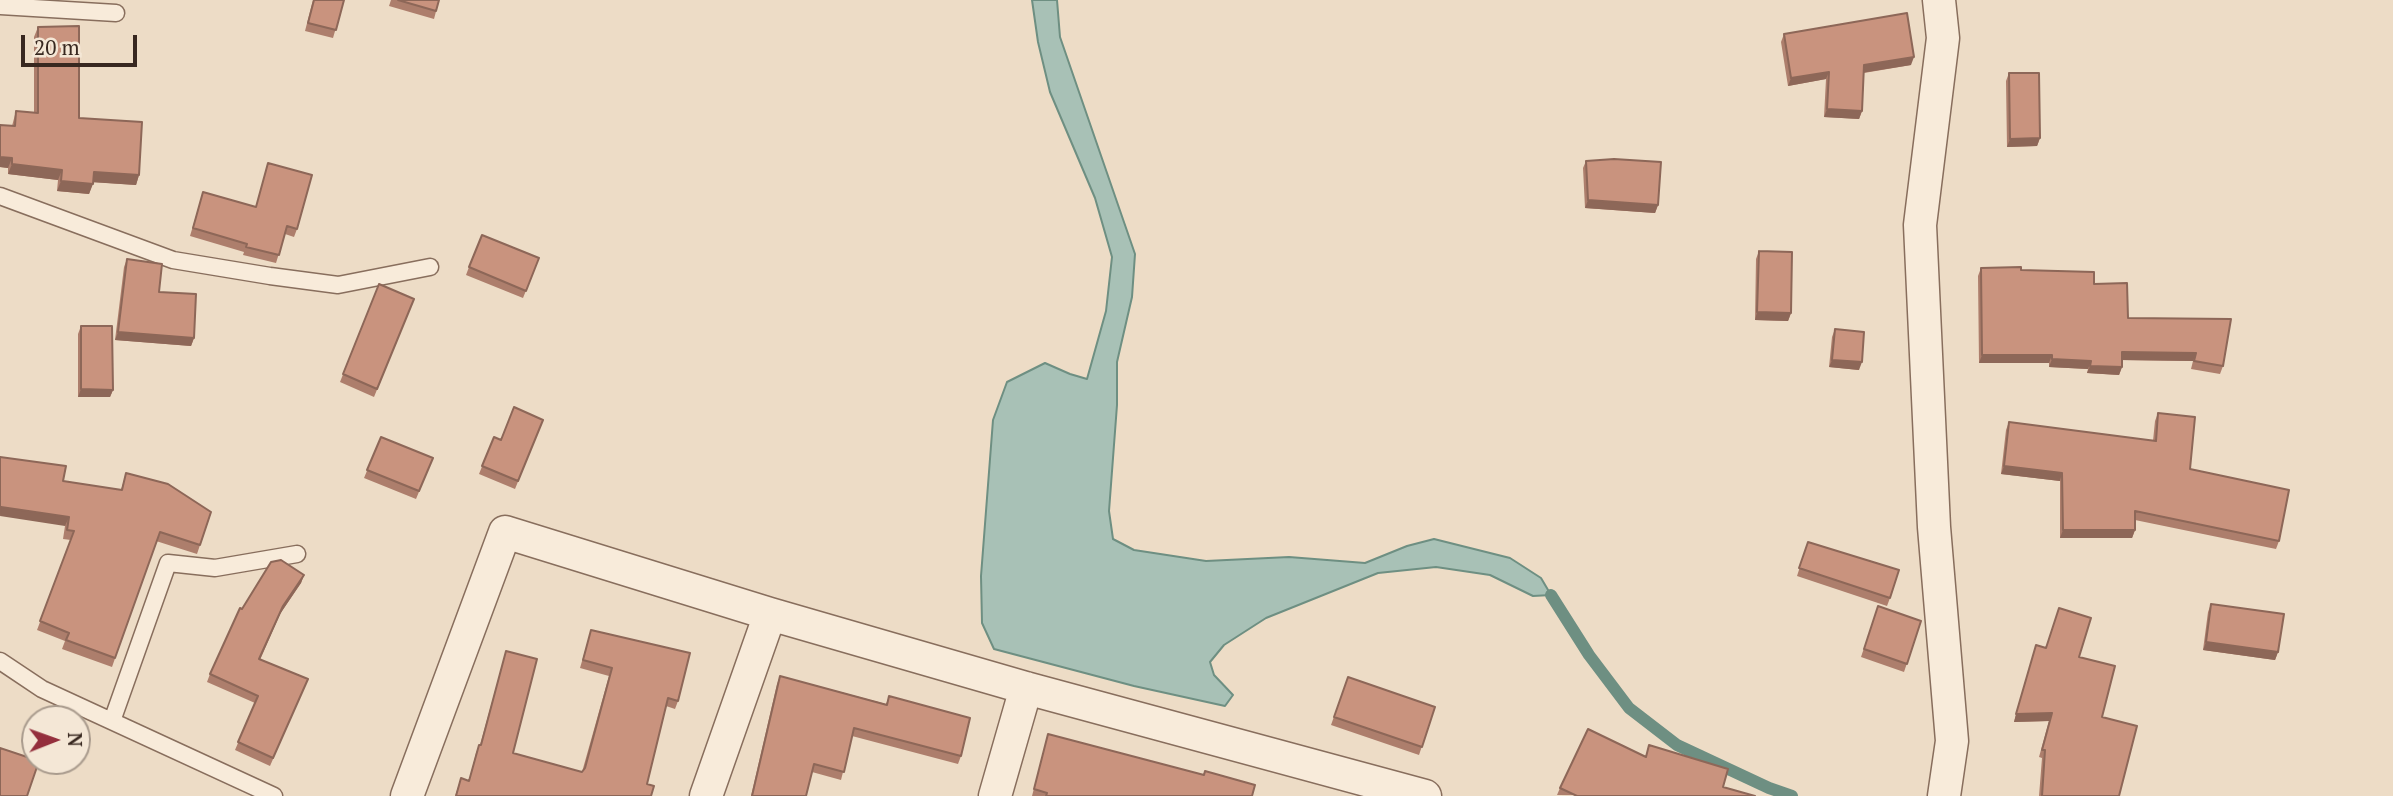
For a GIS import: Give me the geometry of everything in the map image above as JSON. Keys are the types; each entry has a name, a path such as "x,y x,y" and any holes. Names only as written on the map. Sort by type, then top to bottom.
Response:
{"street":[{"path":"1938,0 1943,38 1920,225 1934,527 1952,741 1944,796"},
{"path":"407,796 505,532 1348,786 1425,796"},
{"path":"706,796 770,614"},
{"path":"995,796 1026,688"}],"lane":[{"path":"0,6 116,13"},
{"path":"0,196 173,260 338,285 430,267"},
{"path":"112,722 168,563 215,568 297,554"},
{"path":"0,661 42,690 274,796"}],"shaded area":[{"path":"1032,0 1057,0 1060,37 1135,254 1132,297 1117,362 1117,405 1109,511 1113,539 1134,550 1206,561 1289,557 1365,563 1407,546 1434,539 1510,558 1541,578 1551,595 1533,596 1490,575 1436,567 1378,573 1266,618 1224,645 1210,662 1214,675 1233,695 1225,706 1134,686 994,649 982,623 981,576 993,420 1007,382 1045,363 1087,379 1106,311 1112,257 1095,198 1050,92 1038,42"}],"building":[{"path":"314,0 344,0 336,30 308,23"},
{"path":"398,0 439,0 436,11"},
{"path":"1907,13 1914,57 1864,65 1862,111 1827,109 1829,72 1791,78 1784,34"},
{"path":"79,26 79,118 142,122 139,175 94,172 93,184 61,181 62,170 12,164 12,158 0,157 0,125 15,126 16,111 38,113 38,27"},
{"path":"2009,73 2039,73 2040,138 2010,139"},
{"path":"1614,159 1661,162 1658,205 1588,200 1586,161"},
{"path":"268,163 312,175 297,229 287,226 279,255 246,247 247,244 193,228 203,192 256,207"},
{"path":"482,235 539,258 526,291 469,267"},
{"path":"1759,251 1792,252 1791,313 1757,312"},
{"path":"127,259 162,264 159,292 196,294 194,338 118,332"},
{"path":"2021,267 2021,270 2094,272 2094,284 2127,283 2128,318 2231,319 2223,366 2194,361 2196,353 2122,352 2122,367 2090,366 2091,361 2052,359 2052,355 1982,355 1981,268"},
{"path":"379,284 414,299 377,389 343,374"},
{"path":"81,326 112,326 113,390 81,389"},
{"path":"1835,329 1864,332 1862,362 1832,360"},
{"path":"514,407 543,420 518,481 482,466 494,437 501,440"},
{"path":"2158,413 2195,417 2190,469 2289,490 2279,541 2135,511 2135,530 2063,530 2062,473 2004,466 2009,422 2156,441"},
{"path":"381,437 433,458 419,491 367,470"},
{"path":"0,457 66,466 63,481 122,490 126,473 168,484 211,512 200,545 160,532 115,658 66,640 69,633 40,621 74,531 67,530 69,517 1,507 0,514"},
{"path":"1808,542 1899,570 1890,598 1799,568"},
{"path":"281,560 304,575 283,606 259,659 308,679 273,758 238,742 258,696 210,674 240,608 242,609 271,562"},
{"path":"2211,604 2284,614 2278,652 2206,642"},
{"path":"1878,606 1921,621 1907,664 1864,649"},
{"path":"2059,608 2091,618 2079,657 2115,666 2102,717 2137,726 2119,796 2042,796 2045,750 2042,750 2052,713 2016,714 2036,645 2046,648"},
{"path":"591,630 690,653 678,701 668,698 647,784 654,786 651,796 456,796 461,778 469,781 506,651 537,659 513,753 582,772 612,668 583,660"},
{"path":"780,676 887,705 889,696 970,718 961,756 854,728 844,772 814,764 806,796 752,796"},
{"path":"1348,677 1435,707 1422,747 1334,717"},
{"path":"1588,729 1646,757 1649,745 1728,769 1723,787 1755,796 1577,796 1560,788"},
{"path":"1048,734 1204,775 1205,771 1255,785 1252,796 1046,796 1047,793 1034,789"},
{"path":"0,748 21,755 21,775 34,775 27,796 0,796"}],"waterway":[{"path":"1551,595 1589,655 1629,708 1677,745 1792,796"}]}
